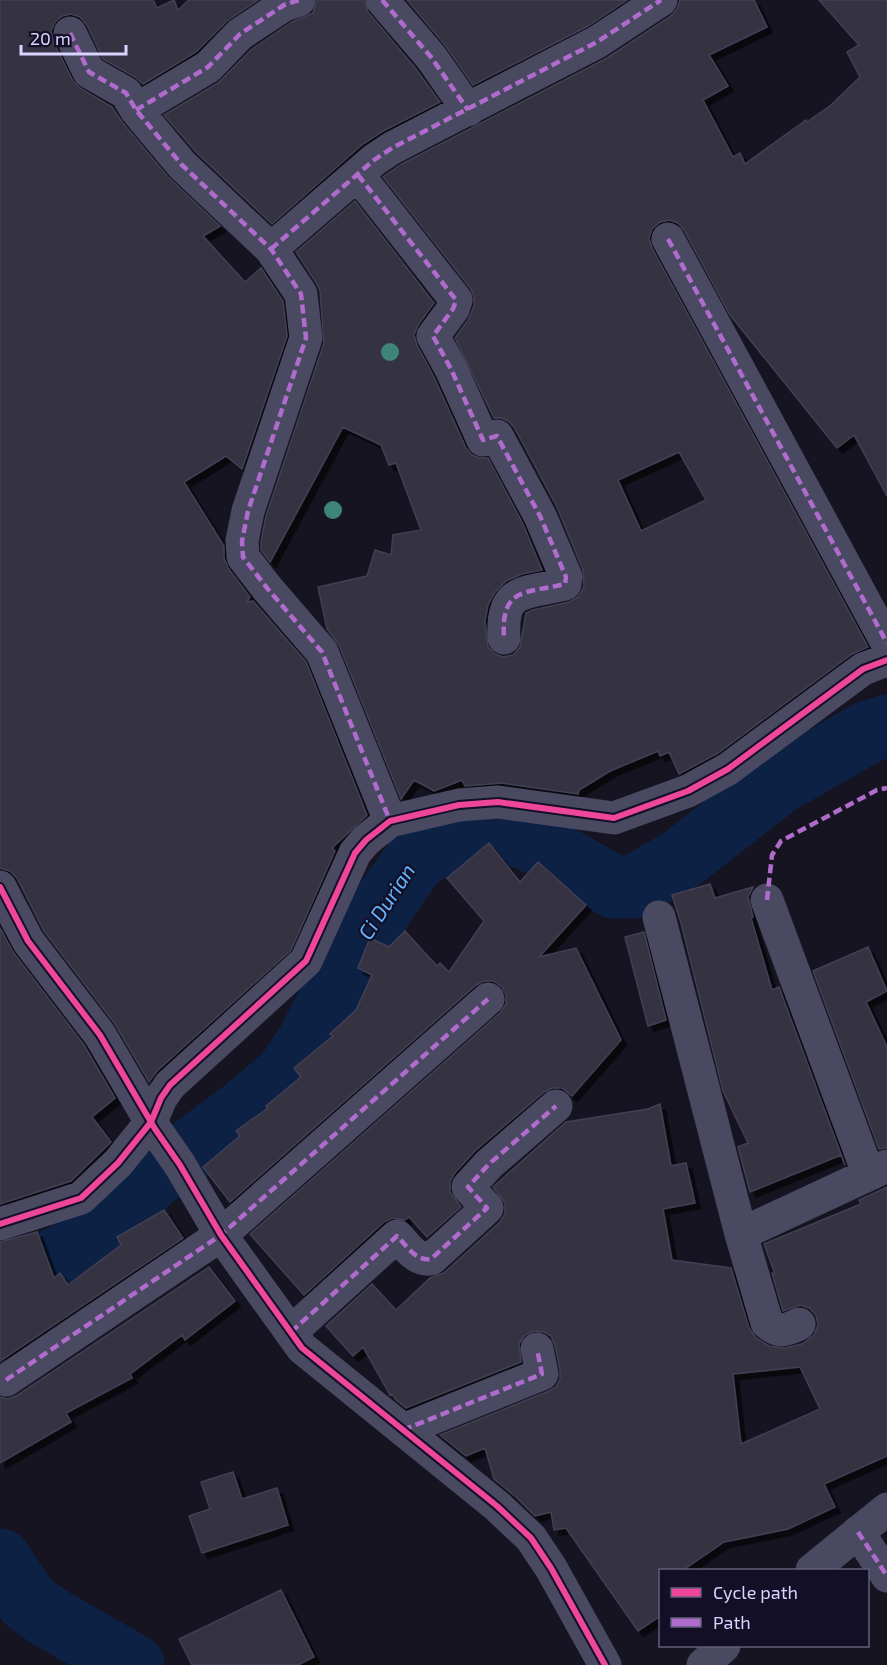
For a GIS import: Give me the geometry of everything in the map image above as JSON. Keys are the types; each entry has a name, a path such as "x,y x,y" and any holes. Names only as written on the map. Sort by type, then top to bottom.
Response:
{"street":[{"path":"136,110 208,67 240,34 284,5 298,0"},
{"path":"382,0 436,64 468,110"},
{"path":"271,249 392,148 597,42 661,0"},
{"path":"70,33 89,72 126,93 136,110 182,165 271,249 301,294 306,338 248,511 242,541 243,557 322,652 390,820"},
{"path":"358,175 456,300 453,309 433,336 451,369 483,440 497,436 540,516 566,577 565,584 519,595 508,602 504,612 504,638"},
{"path":"668,239 887,643"},
{"path":"0,1224 81,1198 118,1163 153,1126 161,1098 170,1085 306,961 355,853 366,840 390,820 459,805 498,802 614,818 688,791 728,769 855,674 887,660"},
{"path":"0,887 28,941 100,1035 221,1235 302,1348 497,1506 531,1538 551,1568 605,1665"},
{"path":"741,1234 877,1169 767,900"},
{"path":"659,917 741,1234 767,1323 777,1331 785,1331 799,1324"},
{"path":"6,1380 221,1235 488,999"},
{"path":"291,1332 397,1236 417,1257 423,1260 431,1259 488,1208 468,1187 489,1164 556,1106"},
{"path":"404,1430 542,1374 537,1349"},
{"path":"813,1569 887,1509"},
{"path":"858,1532 887,1576"},
{"path":"703,1665 723,1647"}],"building":[{"path":"0,0 153,0 157,8 174,0 178,10 189,0 258,0 227,21 196,52 143,84 103,59 87,25 80,17 71,14 62,16 55,22 51,31 53,41 73,81 80,88 112,107 168,177 220,226 203,236 245,282 261,268 283,301 287,336 242,469 226,456 184,482 224,546 224,558 228,568 250,597 247,602 253,601 306,662 367,815 332,848 335,851 291,950 157,1071 149,1082 115,1024 44,931 17,878 10,871 0,868"},
{"path":"317,0 364,0 368,12 416,69 440,102 383,131 363,144 272,224 196,152 164,115 218,83 252,49 292,22 313,13"},
{"path":"407,0 627,0 588,26 473,85 445,45"},
{"path":"680,0 754,0 767,27 709,55 728,86 703,100 733,157 740,153 745,164 831,105 860,77 847,52 859,45 819,0 887,0 887,496 854,435 837,448 730,315 678,223 669,220 660,222 652,229 649,238 652,248 868,647 852,654 718,753 679,774 669,752 660,756 658,751 610,771 579,790 578,794 501,783 465,786 462,780 434,791 414,780 401,799 339,645 327,629 318,587 367,576 375,550 391,555 393,535 421,530 396,463 389,465 381,445 343,427 270,562 261,550 266,516 324,343 320,291 296,252 355,201 434,303 418,325 414,335 417,345 466,448 472,455 488,458 523,524 542,570 522,574 506,581 495,592 488,605 485,621 488,647 495,654 503,657 513,655 520,647 526,613 569,602 578,597 584,587 583,570 557,507 514,427 508,421 494,418 455,338 468,320 474,306 471,289 383,177 402,164 607,58 671,16","holes":["679,452 706,500 641,531 618,480"]},
{"path":"489,843 520,882 538,862 586,905 539,957 576,948 621,1040 572,1096 562,1088 552,1088 544,1092 475,1151 454,1174 450,1182 450,1192 461,1207 427,1237 409,1217 405,1220 392,1218 384,1222 304,1295 250,1234 500,1013 506,1004 506,995 502,987 493,981 484,981 476,985 230,1202 203,1167 240,1136 236,1131 268,1108 266,1106 301,1077 294,1068 333,1036 330,1034 356,1010 372,975 358,968 370,938 389,947 405,931 437,966 440,963 449,972 484,921 447,878"},
{"path":"710,884 715,898 753,887 748,897 753,917 751,918 772,990 779,987 845,1165 841,1155 750,1192 738,1147 748,1143 723,1091 672,895"},
{"path":"0,928 13,952 84,1045 115,1098 92,1117 111,1142 71,1181 0,1204"},
{"path":"644,932 666,1020 648,1026 625,937"},
{"path":"868,947 887,991 866,1002 887,1047 887,1148 879,1149 813,971"},
{"path":"660,1104 671,1166 686,1163 695,1203 663,1209 672,1260 731,1268 749,1328 756,1338 769,1346 785,1348 802,1344 814,1335 818,1325 816,1315 809,1308 800,1305 783,1311 772,1273 775,1274 764,1244 861,1204 859,1200 887,1187 887,1456 824,1484 835,1507 788,1529 724,1542 684,1569 659,1569 659,1617 638,1631 566,1528 554,1530 551,1512 535,1516 494,1479 485,1448 466,1456 440,1435 556,1387 560,1379 560,1370 551,1336 544,1332 534,1331 525,1335 519,1344 521,1362 406,1408 392,1394 390,1395 363,1347 353,1356 326,1326 372,1284 396,1310 430,1278 444,1273 500,1222 505,1214 505,1203 493,1187 566,1122 648,1109","holes":["800,1367 820,1409 741,1444 733,1374"]},
{"path":"164,1210 183,1238 0,1361 0,1242 37,1232 54,1278 60,1273 68,1285 121,1245 117,1237"},
{"path":"209,1267 235,1301 185,1340 182,1335 130,1374 132,1378 66,1413 71,1422 0,1463 0,1397 8,1399 16,1396"},
{"path":"233,1472 242,1499 277,1488 288,1525 202,1553 189,1516 210,1509 201,1482"},
{"path":"281,1590 314,1657 298,1665 192,1665 179,1639"}],"waterway":[{"name":"Ci Durian","path":"0,1277 49,1263 84,1244 111,1224 129,1199 151,1179 243,1111 285,1076 307,1044 354,952 416,859 453,837 479,830 510,832 536,843 614,887 633,887 680,860 779,783 868,732 887,726"},
{"name":"Ci Durian","path":"0,1560 28,1602 49,1617 133,1665"}],"marked path":[{"path":"136,110 208,67 240,34 284,5 299,0"},
{"path":"382,0 431,57 468,110"},
{"path":"271,249 374,160 392,148 597,42 661,0"},
{"path":"70,33 89,72 126,93 136,110 182,165 271,249 301,294 306,338 248,511 242,541 243,557 322,652 390,821"},
{"path":"358,175 456,300 453,309 433,336 451,369 483,440 497,436 540,516 566,577 565,584 527,592 511,601 506,609 504,638"},
{"path":"668,239 887,643"},
{"path":"767,900 772,855 781,841 877,790 887,788"},
{"path":"6,1380 221,1235 488,999"},
{"path":"291,1332 397,1236 420,1258 431,1259 487,1208 468,1187 489,1164 556,1106"},
{"path":"403,1430 542,1374 537,1349"},
{"path":"858,1532 887,1576"}],"cycle path":[{"path":"0,1224 81,1198 118,1163 151,1122 161,1098 170,1085 306,961 355,853 366,840 390,821 459,805 498,802 614,818 688,791 728,769 863,669 887,660"},
{"path":"0,887 28,941 100,1035 221,1235 302,1348 497,1506 531,1538 551,1568 605,1665"}]}
